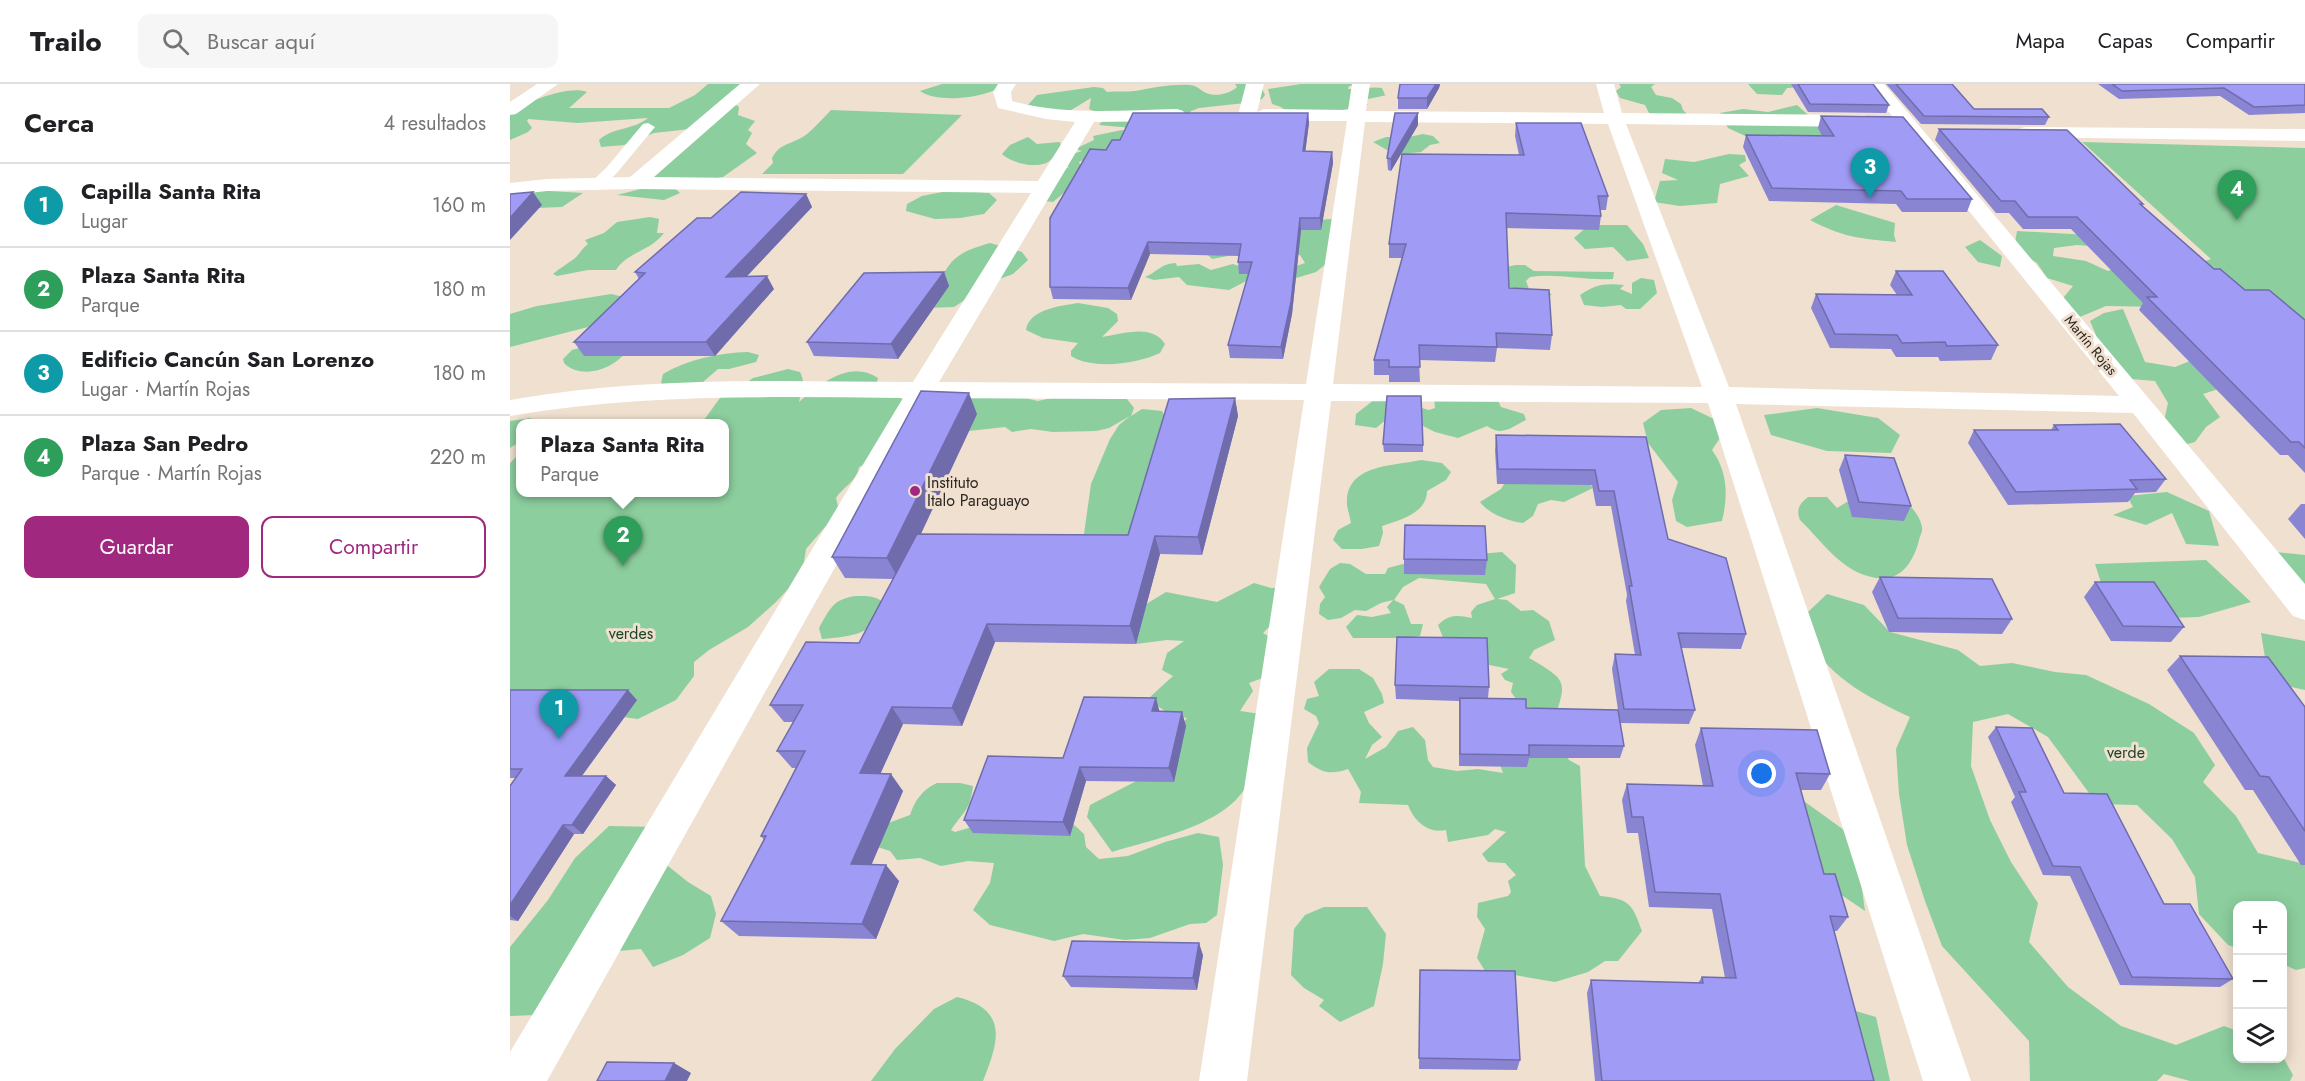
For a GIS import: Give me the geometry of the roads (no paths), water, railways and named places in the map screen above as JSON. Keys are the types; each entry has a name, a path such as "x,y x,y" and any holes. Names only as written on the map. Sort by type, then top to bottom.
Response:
{"street":[{"path":"510,110 549,84"},
{"path":"635,183 751,84"},
{"path":"1007,84 1002,92 1004,104 1044,114 1190,115"},
{"path":"1247,115 1255,84"},
{"path":"1605,84 1615,119 1719,395 1947,1081"},
{"name":"Martín Rojas","path":"1875,84 1918,128 2305,608"},
{"path":"1223,1081 1358,100"},
{"path":"1224,115 1247,115 1358,100 1615,119 1918,128"},
{"path":"520,1081 921,390 1088,116"},
{"path":"2008,132 2305,135"},
{"path":"510,189 635,183 1045,187"},
{"path":"510,408 559,398 654,390 1318,391 1719,395 2141,405"}],"lane":[{"path":"596,184 611,171 648,127"}],"place":[{"name":"Edificio Cancún San Lorenzo","path":"1870,198"},
{"name":"Plaza San Pedro","path":"2237,220"},
{"name":"Instituto Italo Paraguayo","path":"915,491"},
{"name":"Plaza Santa Rita","path":"623,566"},
{"name":"Capilla Santa Rita","path":"559,739"}],"park label":[{"name":"verdes","path":"631,633"},
{"name":"verde","path":"2126,752"}]}
